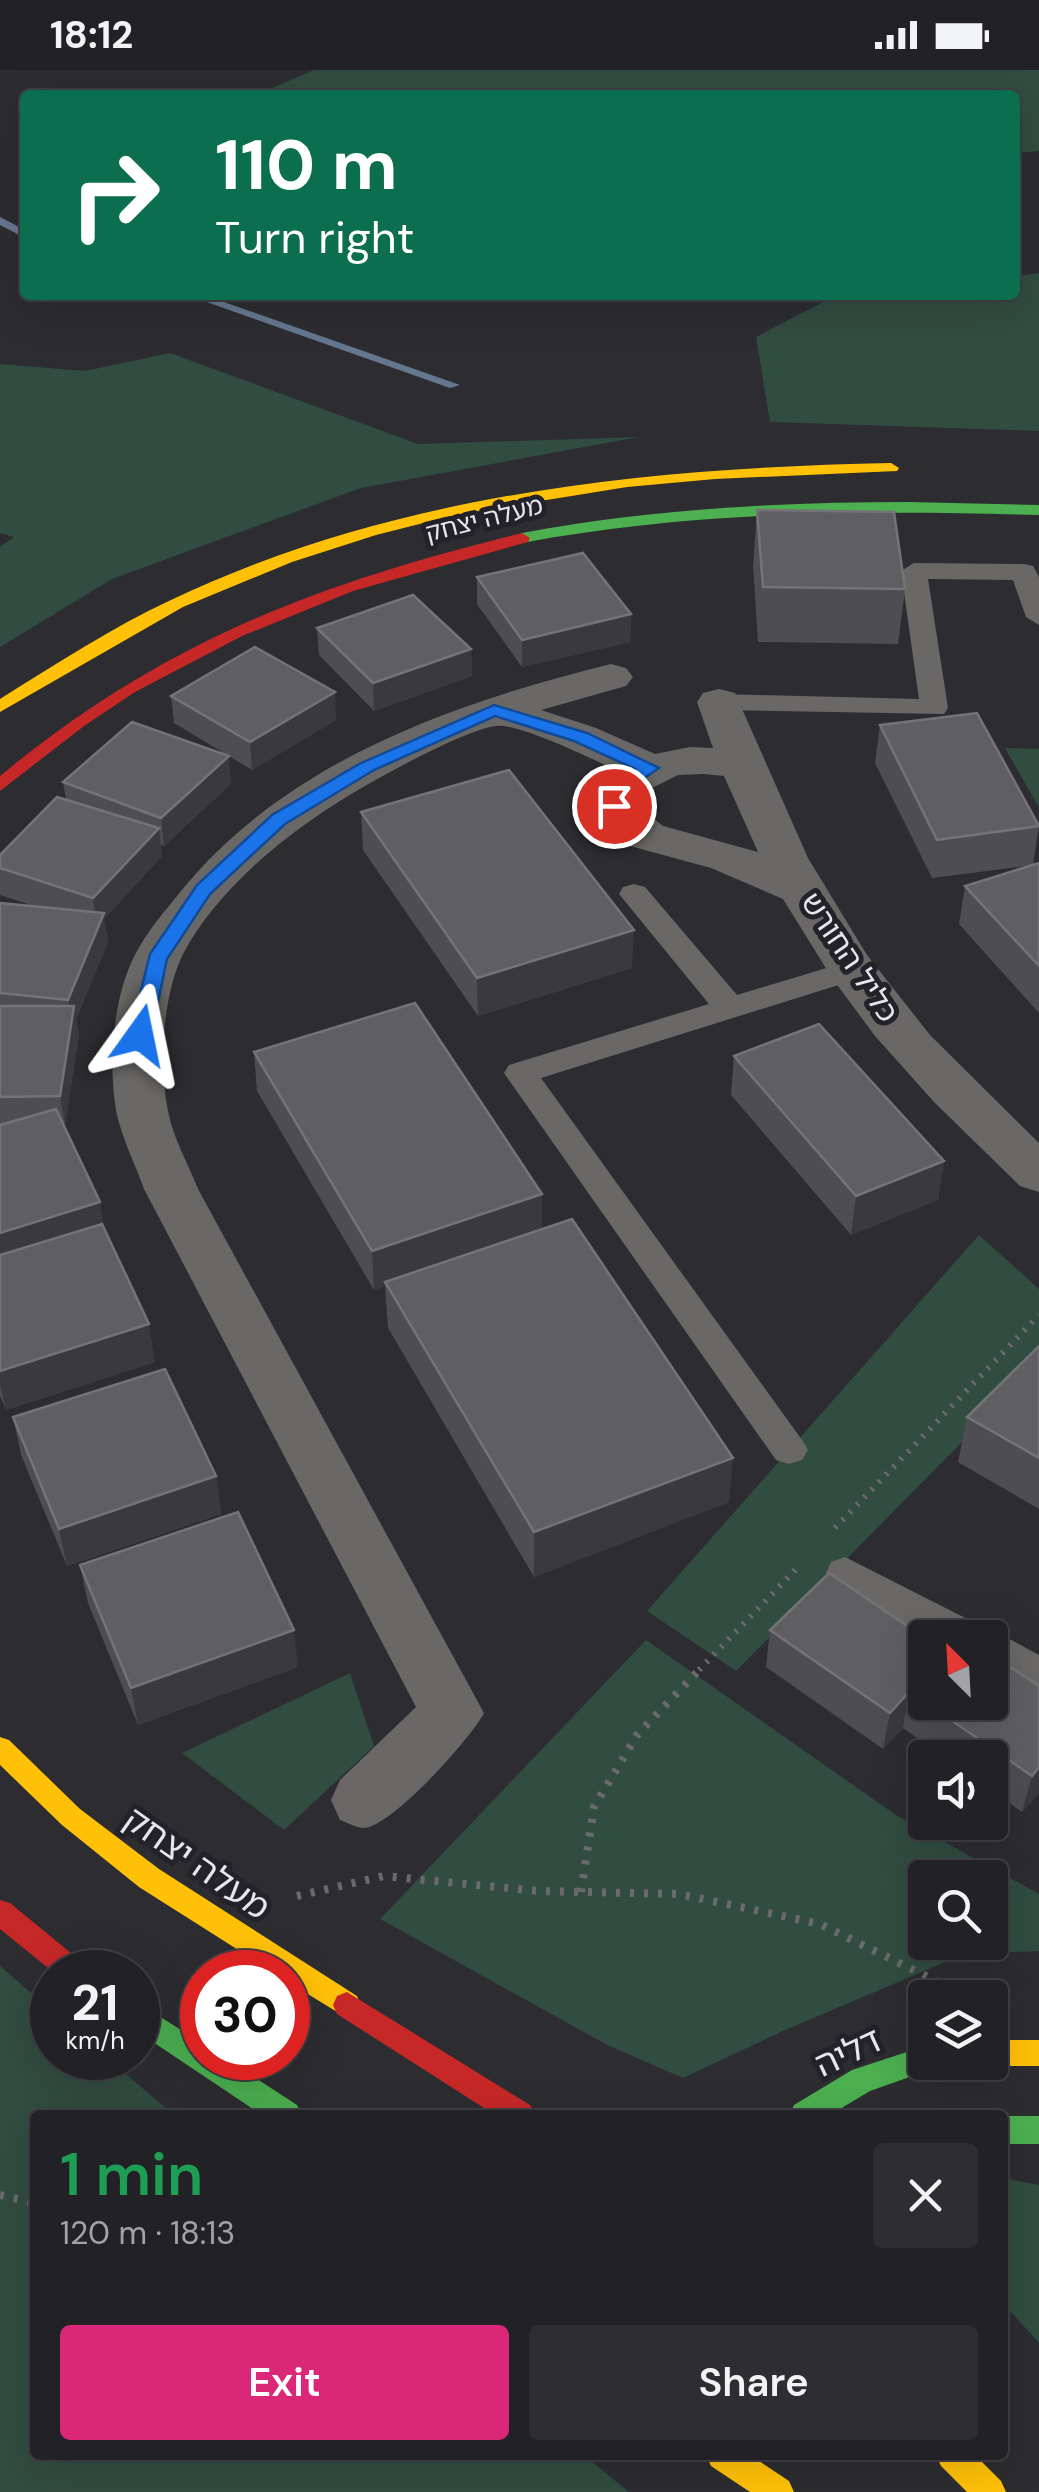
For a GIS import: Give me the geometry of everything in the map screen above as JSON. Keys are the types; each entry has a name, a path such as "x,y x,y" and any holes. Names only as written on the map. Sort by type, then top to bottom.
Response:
{"street":[{"name":"מעלה יצחק","path":"0,707 87,651 238,578 380,529 455,508 544,490 676,474 784,468 919,469"},
{"name":"מעלה יצחק","path":"0,785 86,716 202,648 348,586 484,544 584,525 725,509 864,506 1039,510"},
{"path":"363,1800 452,1713 171,1189 142,1110 140,1035 157,959 204,890 278,820 368,766 494,710 524,698 611,678"},
{"name":"כליל החורש","path":"719,702 740,766 773,840 853,970 875,1002 963,1103 1039,1173"},
{"path":"494,710 580,737 650,768"},
{"path":"740,766 689,758 650,768 619,787 614,806 628,828 663,844 715,854 803,890"},
{"name":"מעלה יצחק","path":"0,1748 72,1817 149,1878 512,2110"},
{"path":"0,1912 46,1950"},
{"path":"160,2031 279,2110"},
{"path":"1008,2053 1039,2053"},
{"name":"דליה","path":"811,2110 831,2095 874,2074 908,2064"},
{"path":"1008,2130 1039,2130"},
{"path":"730,2460 778,2492"},
{"path":"957,2460 990,2492"}],"lane":[{"path":"719,702 934,708 914,571 1024,572 1039,617"},
{"path":"634,894 730,1008"},
{"path":"788,1450 520,1072 853,970"},
{"path":"846,1574 934,1620"},
{"path":"1008,1658 1039,1674"}],"path":[{"path":"824,1539 1039,1315"},
{"path":"581,1892 594,1806 636,1735 811,1553"},
{"path":"209,1917 384,1876 581,1892 679,1894 820,1924 934,1980"},
{"path":"0,2195 30,2202"}],"green space":[{"path":"314,70 1039,70 1039,151 1020,153 1020,90 268,90"},
{"path":"1039,273 1039,431 770,422 756,337 827,300 1020,300 1020,275"},
{"path":"170,353 418,444 639,437 361,488 112,579 0,647 0,547 14,537 0,533 0,364 85,371"},
{"path":"1005,748 1039,749 1039,808"},
{"path":"979,1235 1039,1289 1039,1364 736,1671 647,1611"},
{"path":"646,1640 908,1822 908,1840 941,1840 977,1860 908,1860 908,1960 950,1960 683,2078 607,2045 380,1919"},
{"path":"350,1673 374,1746 284,1830 182,1753"},
{"path":"1008,1877 1039,1894 1039,1951 1008,1952"},
{"path":"0,1966 30,1992 30,2080 133,2080 168,2110 30,2110 30,2460 590,2460 629,2492 0,2492"},
{"path":"1008,2179 1039,2185 1039,2343 1008,2309"}],"building":[{"path":"757,510 894,512 905,589 763,587"},
{"path":"583,553 631,614 522,640 477,577"},
{"path":"413,595 471,649 373,683 317,628"},
{"path":"255,647 335,692 250,742 171,696"},
{"path":"977,713 1039,826 937,840 880,725"},
{"path":"132,722 229,756 161,818 63,782"},
{"path":"509,770 634,930 477,978 361,812"},
{"path":"57,797 159,828 93,898 0,868 0,855"},
{"path":"1039,863 1039,966 965,886"},
{"path":"0,903 104,913 68,1000 0,993"},
{"path":"415,1003 542,1194 372,1251 254,1052"},
{"path":"0,1006 74,1006 60,1096 0,1097"},
{"path":"819,1024 944,1161 856,1196 734,1056"},
{"path":"56,1109 100,1202 0,1233 0,1125"},
{"path":"572,1219 733,1458 534,1532 385,1282"},
{"path":"102,1224 149,1324 0,1371 0,1255"},
{"path":"1039,1346 1039,1458 967,1417"},
{"path":"165,1369 216,1476 59,1529 13,1417"},
{"path":"238,1512 294,1630 131,1688 80,1565"},
{"path":"829,1573 908,1626 908,1693 890,1713 770,1630"},
{"path":"1008,1666 1039,1686 1039,1767 1032,1776 1008,1759 1008,1740 980,1740 951,1720 1008,1720"}],"waterway":[{"path":"0,220 20,232"},
{"path":"208,300 454,385"}],"traffic: fast":[{"path":"522,538 651,517 780,508 1039,510"},
{"path":"160,2031 279,2110"},
{"path":"812,2110 862,2080 908,2065"},
{"path":"1008,2130 1039,2130"}],"traffic: slow":[{"path":"0,707 99,645 177,603 286,558 370,532 541,494 627,482 715,474 891,468"},
{"path":"0,1748 71,1817 149,1878 347,2005"},
{"path":"1008,2053 1039,2053"},
{"path":"730,2460 778,2492"},
{"path":"957,2460 990,2492"}],"traffic: jam":[{"path":"0,785 68,729 129,689 236,632 347,588 522,538"},
{"path":"0,1912 46,1950"},
{"path":"347,2005 512,2110"}],"route":[{"path":"140,1035 157,959 204,890 278,820 368,766 494,710 580,737 650,768 619,787 614,806"}]}
